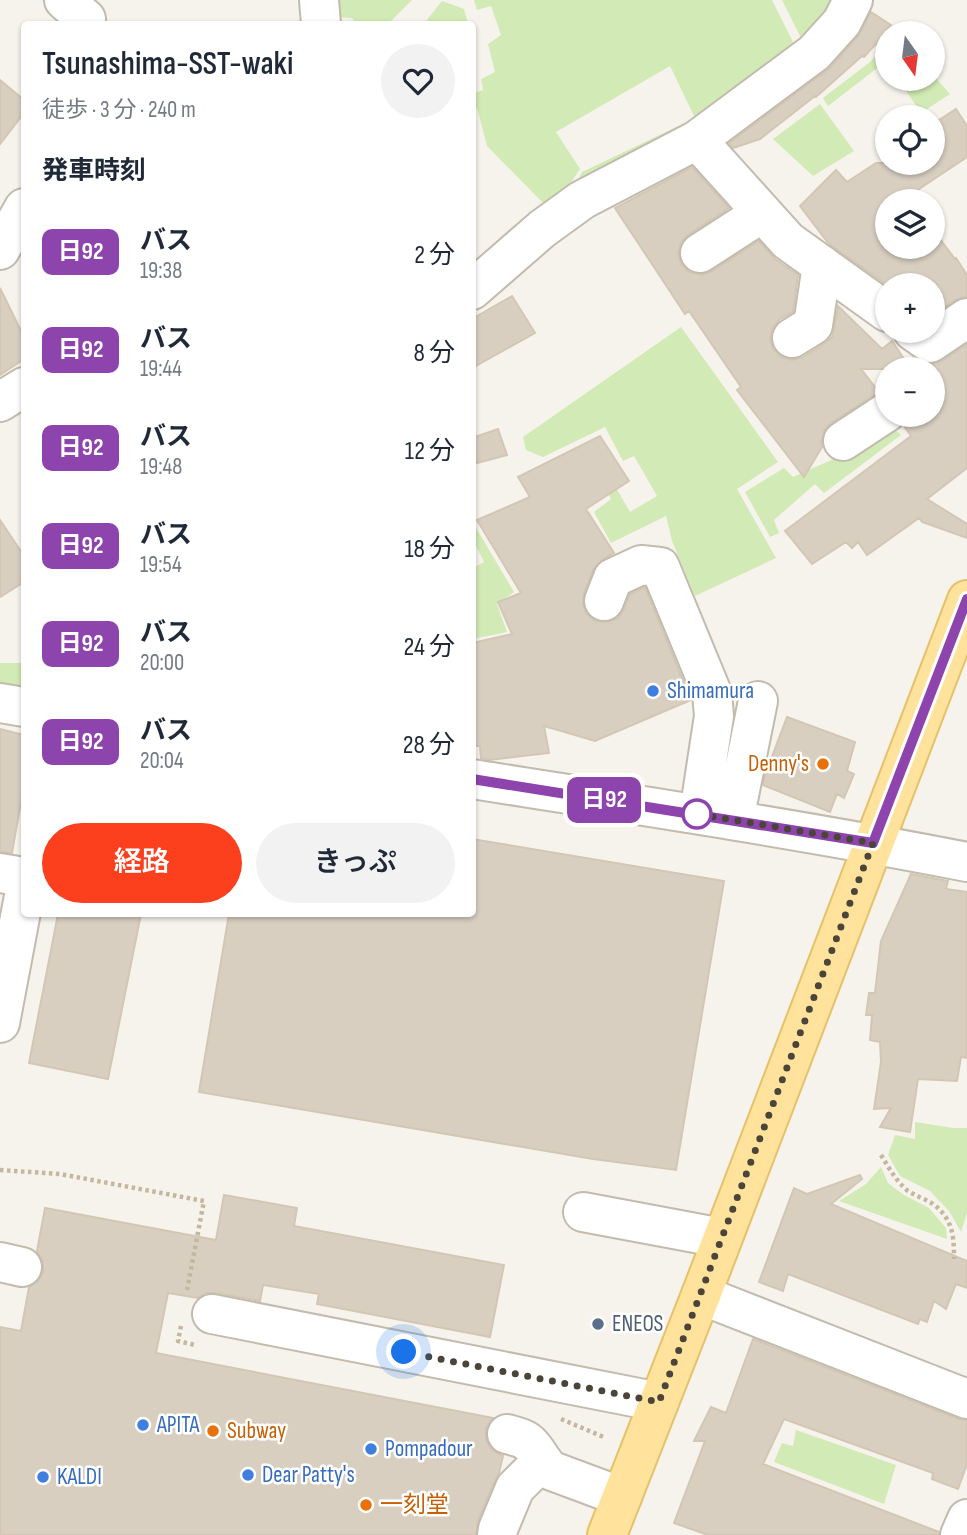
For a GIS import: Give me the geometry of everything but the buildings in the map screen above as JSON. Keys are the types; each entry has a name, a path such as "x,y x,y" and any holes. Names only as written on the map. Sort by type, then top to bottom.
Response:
{"main road":[{"path":"607,1535 967,600"}],"street":[{"path":"319,0 321,21"},
{"path":"476,287 542,229 582,200 697,140 814,53 842,22 853,0"},
{"path":"697,140 788,241 875,303"},
{"path":"0,250 21,213"},
{"path":"700,253 762,213"},
{"path":"792,338 813,325 822,265"},
{"path":"921,348 967,318"},
{"path":"0,402 21,389"},
{"path":"843,441 875,420"},
{"path":"604,600 613,578 641,565 660,567 712,693 716,817"},
{"path":"716,817 758,701"},
{"path":"0,703 21,706"},
{"path":"476,780 873,843 967,862"},
{"path":"0,873 21,876"},
{"path":"0,1023 21,912"},
{"path":"583,1212 722,1238"},
{"path":"701,1295 967,1398"},
{"path":"212,1314 659,1402"},
{"path":"507,1434 530,1443 552,1471 622,1497"},
{"path":"497,1535 514,1488 542,1461"},
{"path":"961,1535 967,1518"}],"path":[{"path":"881,1155 895,1177 908,1190 934,1205 948,1220 954,1237 954,1259"}],"green space":[{"path":"331,0 412,0 391,21 354,21 352,18 332,17"},
{"path":"474,0 772,0 799,54 697,122 670,66 556,132 580,169 559,200 547,207 487,146 476,108 476,93 483,90 481,79 495,72 488,44 501,35 491,6 477,10"},
{"path":"782,0 844,0 804,44"},
{"path":"442,1 464,9 467,21 426,21"},
{"path":"875,56 875,70 828,106 823,98"},
{"path":"945,88 950,94 933,105 916,105 906,91 945,91"},
{"path":"820,104 854,151 813,176 773,139"},
{"path":"689,121 691,127 570,198 582,172"},
{"path":"681,327 778,462 737,489 776,558 695,596 672,541 666,516 611,543 594,512 611,499 603,482 610,477 630,512 657,496 634,456 623,461 605,427 543,457 526,450 523,437"},
{"path":"888,427 893,427 901,435 824,493 815,484 774,520 779,533 770,537 745,492 784,468 793,477 847,453"},
{"path":"476,528 514,592 497,604 507,632 476,638 476,566 484,562 476,546"},
{"path":"0,663 21,663 21,688 0,684"},
{"path":"915,1122 967,1128 967,1213 961,1232 949,1211 930,1191 900,1176 888,1155 895,1135 915,1139"},
{"path":"881,1167 888,1183 929,1208 946,1228 947,1239 839,1201 866,1184"},
{"path":"796,1430 896,1465 884,1504 774,1462 782,1443 793,1446"}],"bus line":[{"name":"日92","path":"476,780 873,843 967,599"}],"place":[{"name":"Shimamura","path":"653,691"},
{"name":"Denny's","path":"823,764"},
{"name":"ENEOS","path":"598,1324"},
{"name":"APITA","path":"143,1425"},
{"name":"Subway","path":"213,1431"},
{"name":"Pompadour","path":"371,1449"},
{"name":"Dear Patty's","path":"248,1475"},
{"name":"KALDI","path":"43,1477"},
{"name":"一刻堂","path":"366,1505"}],"route":[{"path":"404,1352 659,1402 873,843 697,814"}]}
